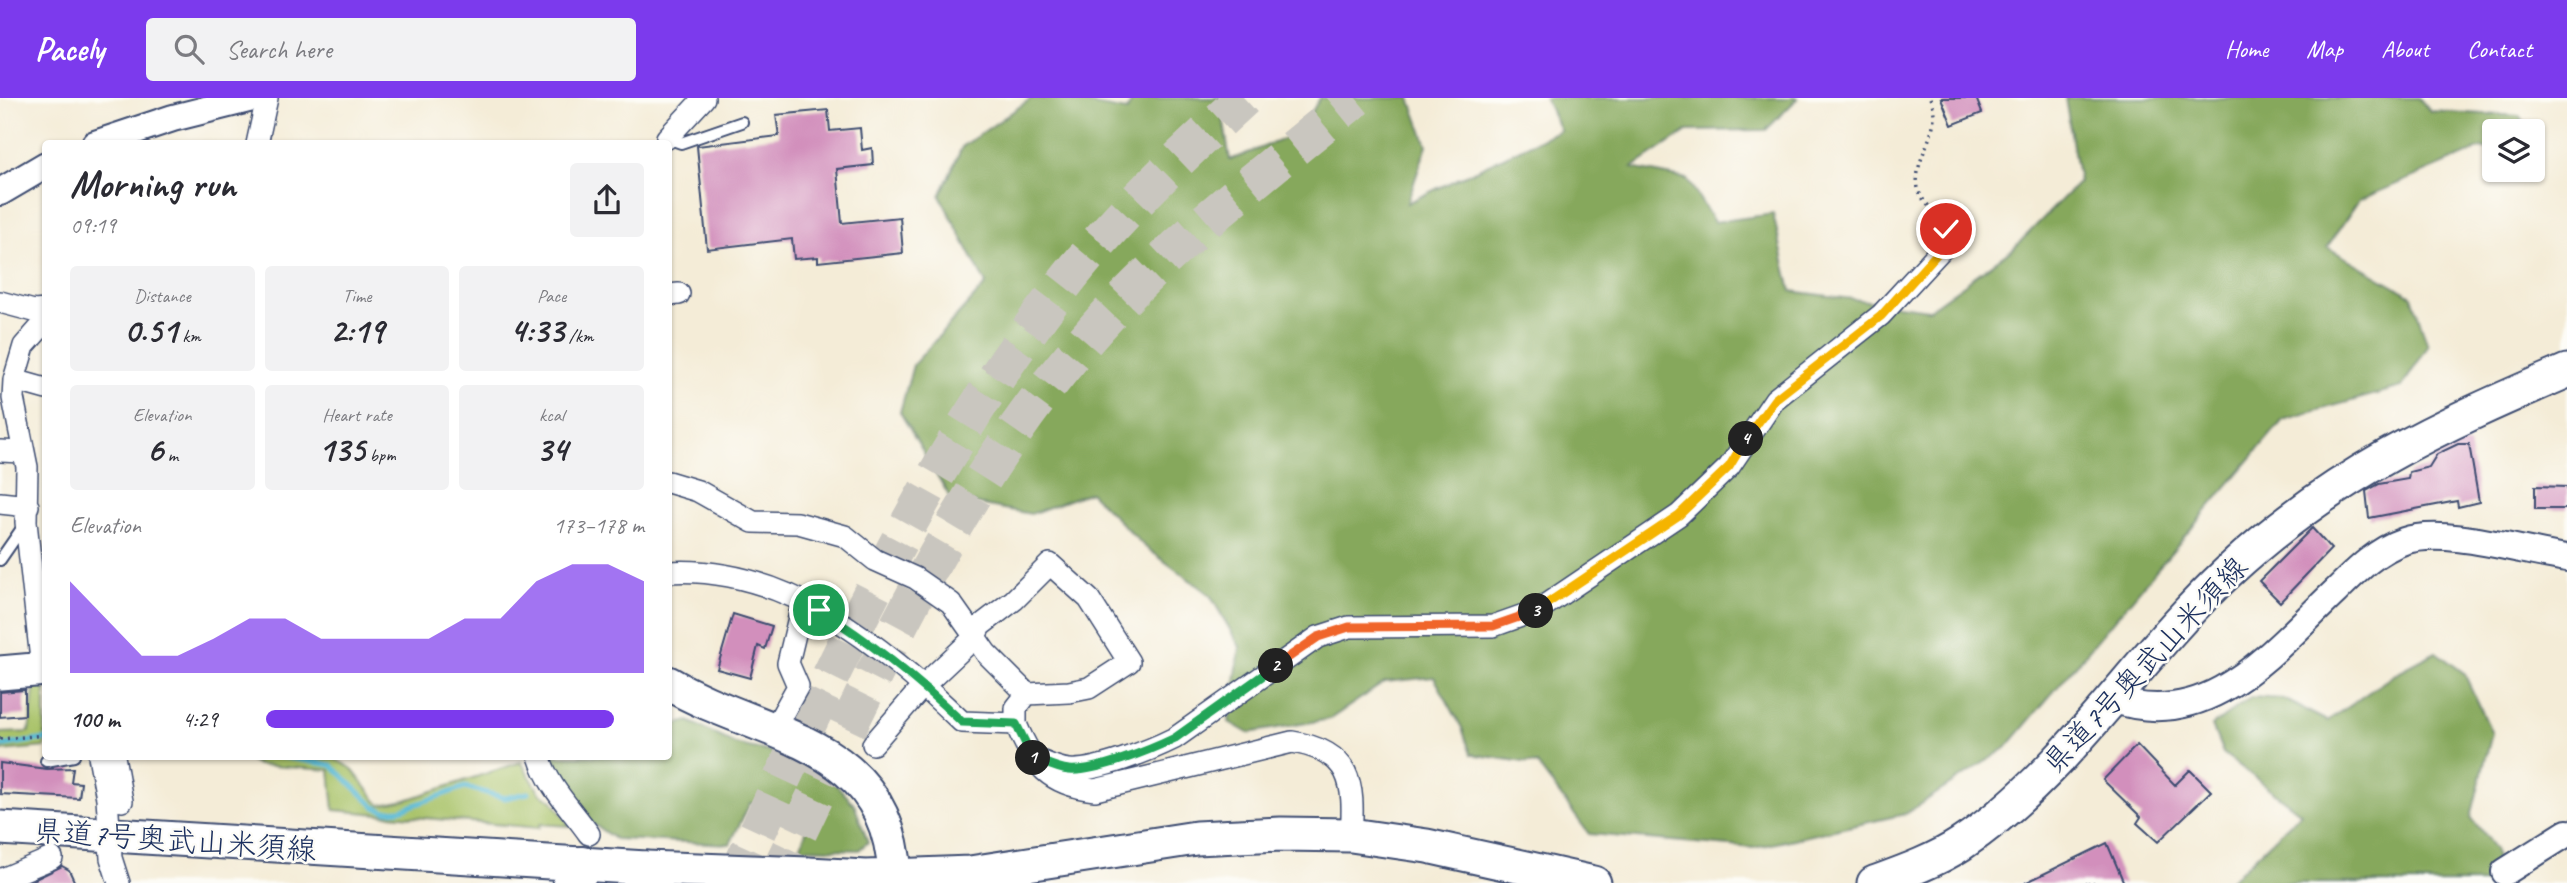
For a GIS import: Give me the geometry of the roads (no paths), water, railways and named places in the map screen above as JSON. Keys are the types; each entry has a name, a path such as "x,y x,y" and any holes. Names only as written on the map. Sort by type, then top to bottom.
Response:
{"main road":[{"name":"県道7号奥武山米須線","path":"1874,883 1926,863 1959,845 1993,821 2052,765 2203,595 2261,542 2320,496 2368,465 2455,419 2567,371"},
{"path":"0,673 42,669"},
{"path":"672,685 738,717 774,729 829,754 861,784 888,831 894,852 881,877"},
{"name":"県道7号奥武山米須線","path":"0,828 582,866 937,879 1196,838 1281,834 1351,835 1427,846 1594,883"}],"street":[{"path":"107,140 173,118 253,98"},
{"path":"258,140 267,98"},
{"path":"667,138 704,98"},
{"path":"0,192 42,167"},
{"path":"1033,758 1070,770 1088,768 1157,747 1175,738 1318,637 1349,627 1493,626 1538,610 1679,515 1729,467 1775,399 1881,316 1952,237"},
{"path":"0,302 34,311 42,320 24,346 9,390 32,463 42,642"},
{"path":"9,390 42,389"},
{"path":"0,451 32,463"},
{"path":"672,484 724,504 753,522 798,523 845,536 875,560 915,578 951,603 975,637 986,653 1027,694 1089,688 1129,662 1089,599 1050,564 1014,600 980,626 975,637 924,685 873,744"},
{"path":"0,503 33,518"},
{"path":"2112,699 2149,709 2191,704 2216,693 2264,660 2375,556 2406,540 2447,537 2567,558"},
{"path":"672,572 698,570 756,581 784,590 845,626 924,685 962,722 1016,724"},
{"path":"774,729 799,686 788,663 803,601"},
{"path":"1027,694 1016,708 1016,724 1042,771 1071,787 1095,790 1292,741 1316,746 1338,759 1350,778 1354,804 1351,835"},
{"path":"100,760 107,798 108,834 119,883"},
{"path":"115,760 122,801"},
{"path":"540,760 545,775 558,797 582,866"},
{"path":"2505,872 2567,833"},
{"path":"0,880 52,858"}],"lane":[{"path":"667,138 681,143 742,122"},
{"path":"0,560 33,518"},
{"path":"46,761 52,760"}],"waterway":[{"path":"0,746 42,740"},
{"path":"301,760 331,765 375,807 386,811 400,810 465,787 505,798 528,793"}],"tunnel":[{"path":"734,883 807,725 884,569 971,417 1019,345 1091,251 1154,183 1244,98"},
{"path":"774,883 845,733 920,585 961,513 1006,444 1055,377 1109,314 1167,256 1356,98"}]}
